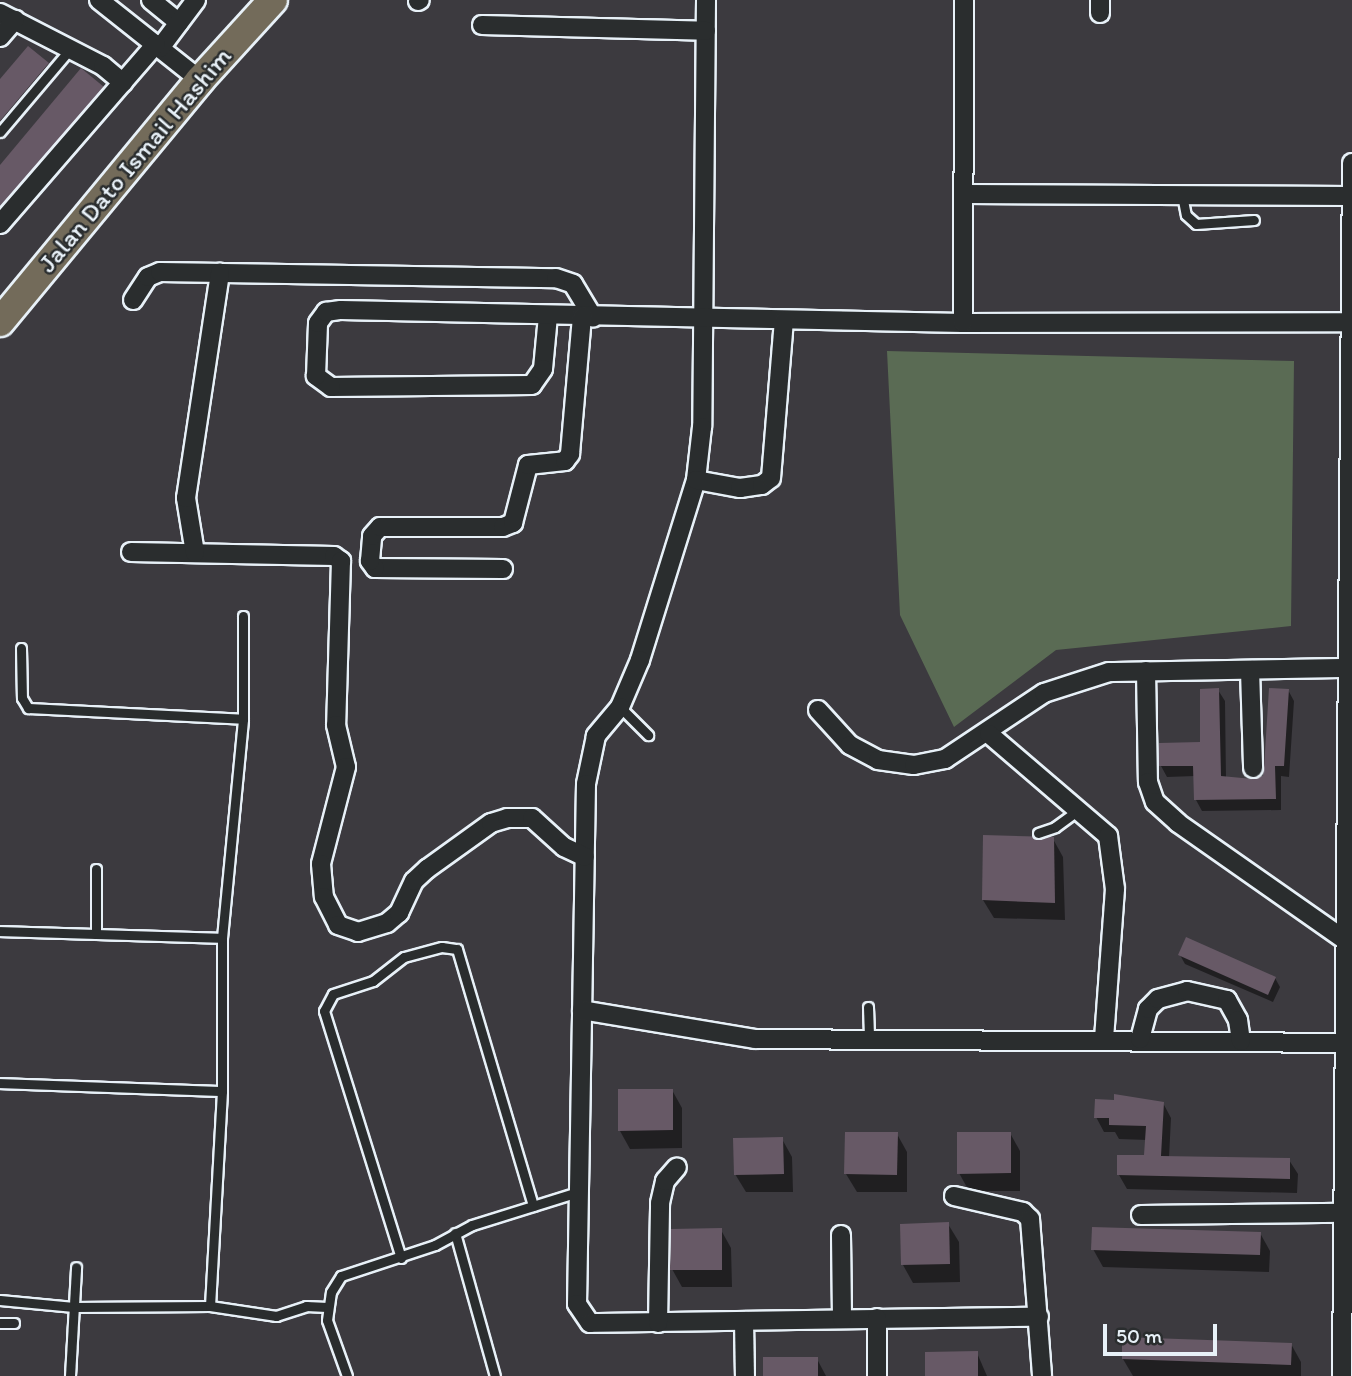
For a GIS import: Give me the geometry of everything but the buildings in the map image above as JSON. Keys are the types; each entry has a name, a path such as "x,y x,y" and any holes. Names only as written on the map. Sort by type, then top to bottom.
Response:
{"main road":[{"name":"Jalan Dato Ismail Hashim","path":"0,322 200,80 273,0"}],"street":[{"path":"99,0 200,80"},
{"path":"150,0 179,23"},
{"path":"0,224 122,83 179,23 196,0"},
{"path":"706,0 703,319 696,480 620,707 596,736 589,754 578,1192 581,1315 590,1323 1039,1317"},
{"path":"963,323 964,0"},
{"path":"0,37 8,16 72,48 122,83"},
{"path":"482,24 706,31"},
{"path":"1342,1376 1350,1042 1346,668 1347,322 1352,163"},
{"path":"965,194 1349,196"},
{"path":"133,300 148,277 160,272 566,279 587,317 570,454 565,461 528,465 513,523 503,527 380,527 372,536 370,561 375,568 503,569"},
{"path":"195,553 186,498 220,273"},
{"path":"548,316 543,369 532,385 331,387 316,376 318,323 326,312 963,323 1347,322"},
{"path":"696,480 740,488 762,485 771,478 784,321"},
{"path":"131,552 334,556 341,561 336,725 346,767 321,864 324,897 338,925 358,932 387,923 399,913 414,881 426,869 491,823 507,818 532,818 564,847 585,857"},
{"path":"818,710 850,745 877,760 914,765 945,759 989,734 1021,708 1073,681 1109,672 1346,668"},
{"path":"1250,670 1253,768"},
{"path":"1146,671 1148,782 1155,802 1178,823 1348,942"},
{"path":"989,734 1079,808 1108,836 1115,865 1104,1039"},
{"path":"1140,1039 1148,1009 1158,999 1187,991 1227,1000 1238,1020 1241,1041"},
{"path":"582,1010 755,1039 1350,1042"},
{"path":"658,1323 660,1203 665,1181 677,1167"},
{"path":"954,1196 1023,1212 1030,1219 1042,1376"},
{"path":"1141,1215 1345,1213"},
{"path":"841,1235 842,1319"},
{"path":"877,1318 877,1376"},
{"path":"744,1321 745,1376"}],"lane":[{"path":"0,132 72,48"},
{"path":"1182,195 1186,215 1196,224 1254,220"},
{"path":"210,1306 222,1091 222,938 243,719 243,616"},
{"path":"21,648 22,698 28,708 243,719"},
{"path":"620,707 648,735"},
{"path":"1038,833 1055,827 1079,808"},
{"path":"96,869 96,934"},
{"path":"0,931 222,938"},
{"path":"401,1258 324,1011 333,994 373,981 404,957 451,946 461,958 533,1206"},
{"path":"868,1007 869,1039"},
{"path":"0,1083 222,1091"},
{"path":"346,1376 327,1307 341,1276 401,1258 455,1233 578,1192"},
{"path":"455,1233 495,1376"},
{"path":"70,1376 76,1267"},
{"path":"0,1300 74,1307 210,1306 276,1316 306,1306 327,1307"},
{"path":"0,1324 14,1323"}],"green space":[{"path":"887,351 1294,361 1291,626 1056,650 954,727 900,615"}]}
